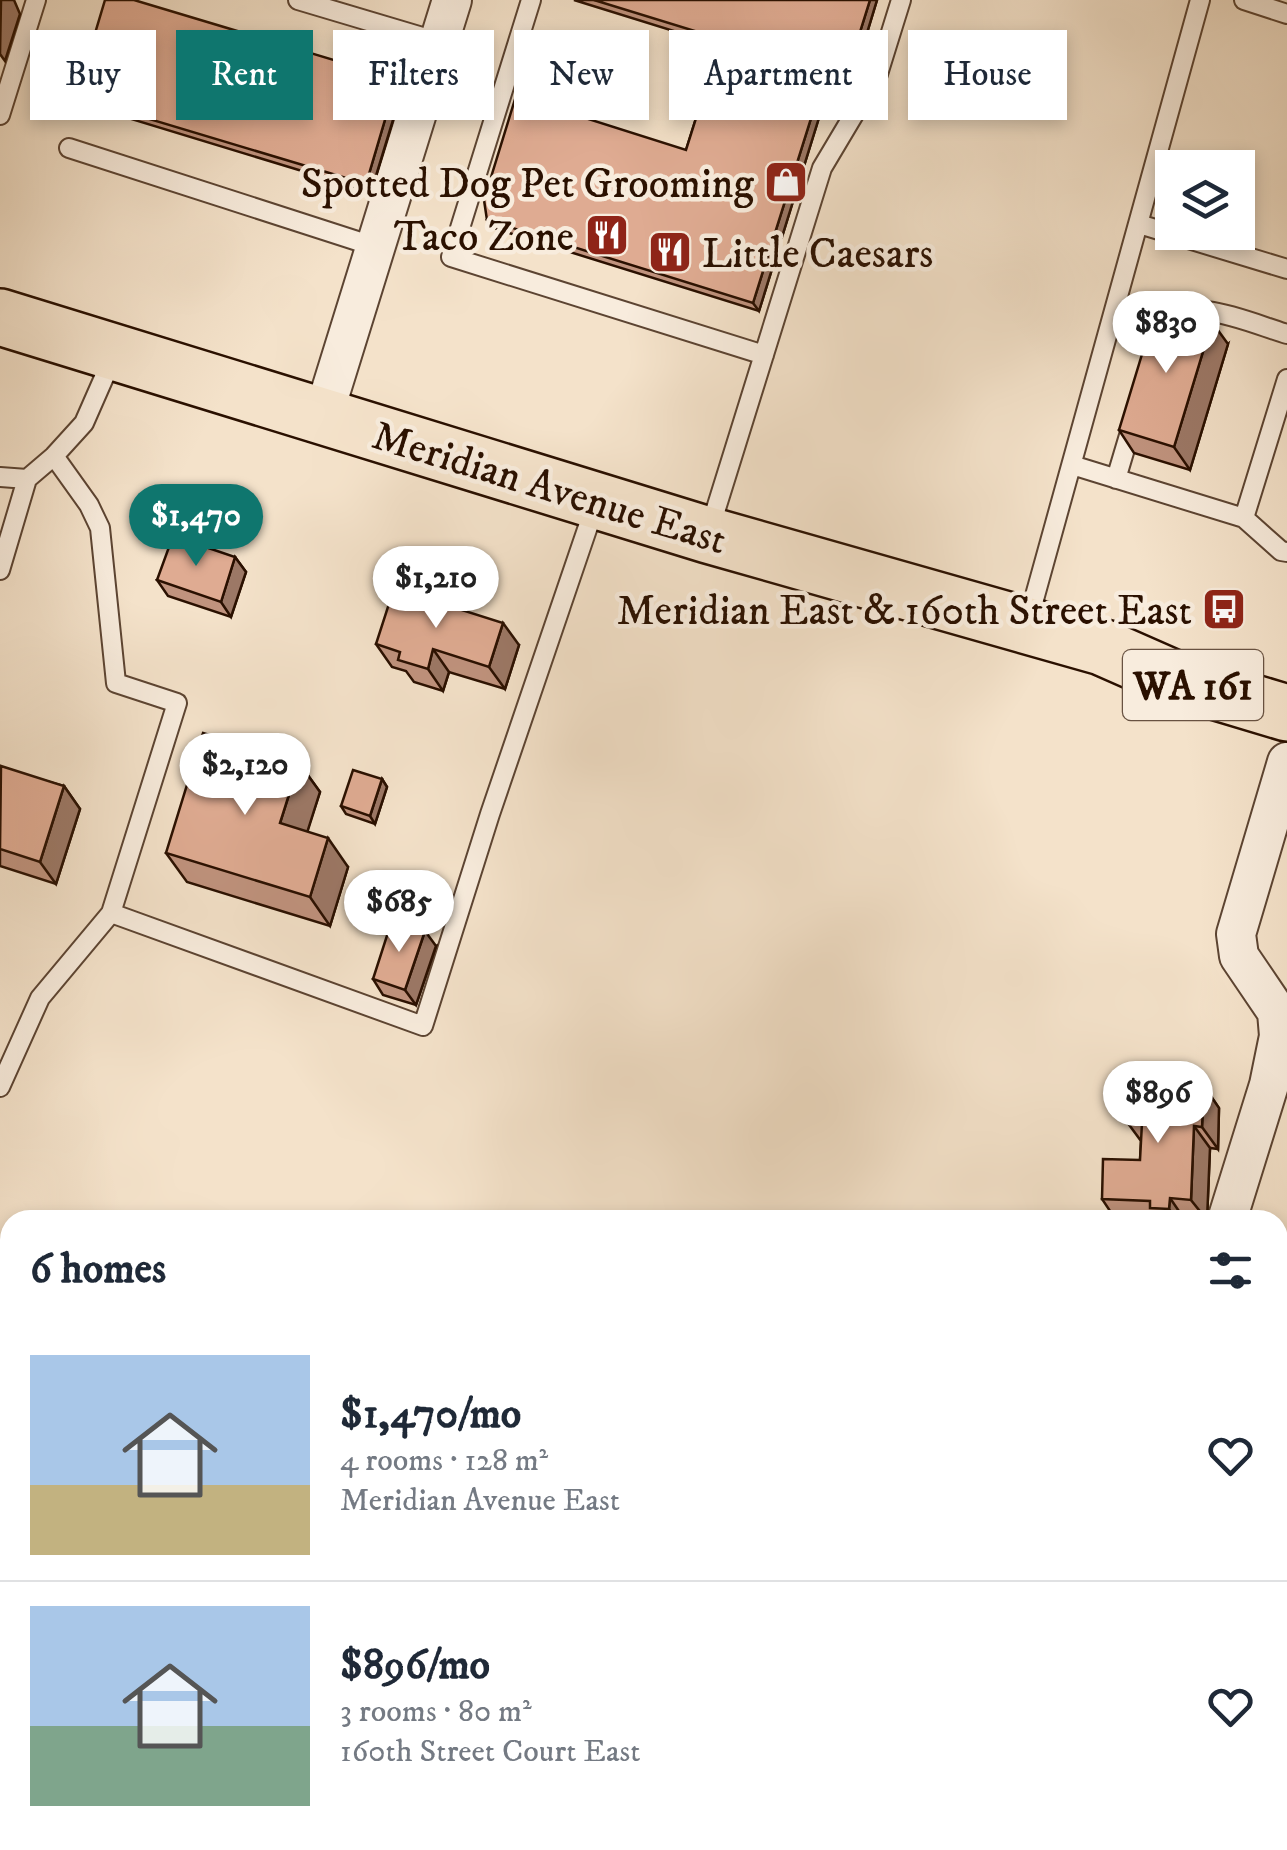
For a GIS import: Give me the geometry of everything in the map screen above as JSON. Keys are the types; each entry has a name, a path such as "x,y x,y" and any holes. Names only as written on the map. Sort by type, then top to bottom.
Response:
{"main road":[{"name":"Meridian Avenue East","path":"0,317 708,535 1102,647 1177,680 1287,713"},
{"name":"Meridian Avenue East","path":"1102,647 1185,653 1287,686"}],"street":[{"path":"443,30 452,0"},
{"path":"323,416 416,120"},
{"path":"1230,1210 1269,1085 1282,1014 1238,956 1236,934 1287,762"}],"lane":[{"path":"0,116 36,0"},
{"path":"298,0 399,30"},
{"path":"531,0 451,258 764,355"},
{"path":"708,535 822,168 878,74 901,0"},
{"path":"1027,626 1200,0"},
{"path":"1244,0 1287,14"},
{"path":"69,148 376,247"},
{"path":"1138,224 1287,269"},
{"path":"1158,337 1170,316 1185,308 1206,310 1287,334"},
{"path":"0,570 27,478 84,423 115,352"},
{"path":"1244,518 1287,379"},
{"path":"1116,479 1137,408"},
{"path":"0,1087 40,998 111,913 176,704 116,682 100,528 89,505 54,456"},
{"path":"1072,465 1244,518 1287,552"},
{"path":"0,477 27,478"},
{"path":"111,913 423,1026 597,500"}],"building":[{"path":"105,0 134,0 234,30 176,30 176,120 313,120 313,54 333,60 333,120 385,120 366,184 153,120 156,120 156,30 96,30"},
{"path":"594,0 870,0 861,30 692,30"},
{"path":"514,102 514,120 592,120 686,150 695,120 810,120 753,303 487,220 484,200"},
{"path":"1157,305 1212,322 1174,447 1119,430"},
{"path":"173,536 235,557 221,602 157,580"},
{"path":"396,582 421,591 417,604 438,610 440,603 503,623 489,667 433,649 428,669 398,660 400,652 376,644"},
{"path":"203,733 299,763 280,823 328,838 310,897 166,853"},
{"path":"1,766 64,786 40,862 0,849"},
{"path":"353,770 382,779 370,816 341,806"},
{"path":"392,920 425,931 405,990 373,979"},
{"path":"1130,1082 1204,1086 1202,1127 1194,1126 1191,1200 1170,1198 1169,1209 1150,1208 1150,1201 1102,1199 1103,1159 1140,1160 1142,1123 1127,1122"}],"place":[{"name":"Spotted Dog Pet Grooming","path":"786,182"},
{"name":"Taco Zone","path":"607,235"},
{"name":"Little Caesars","path":"670,252"},
{"name":"Meridian East & 160th Street East","path":"1224,609"}]}
